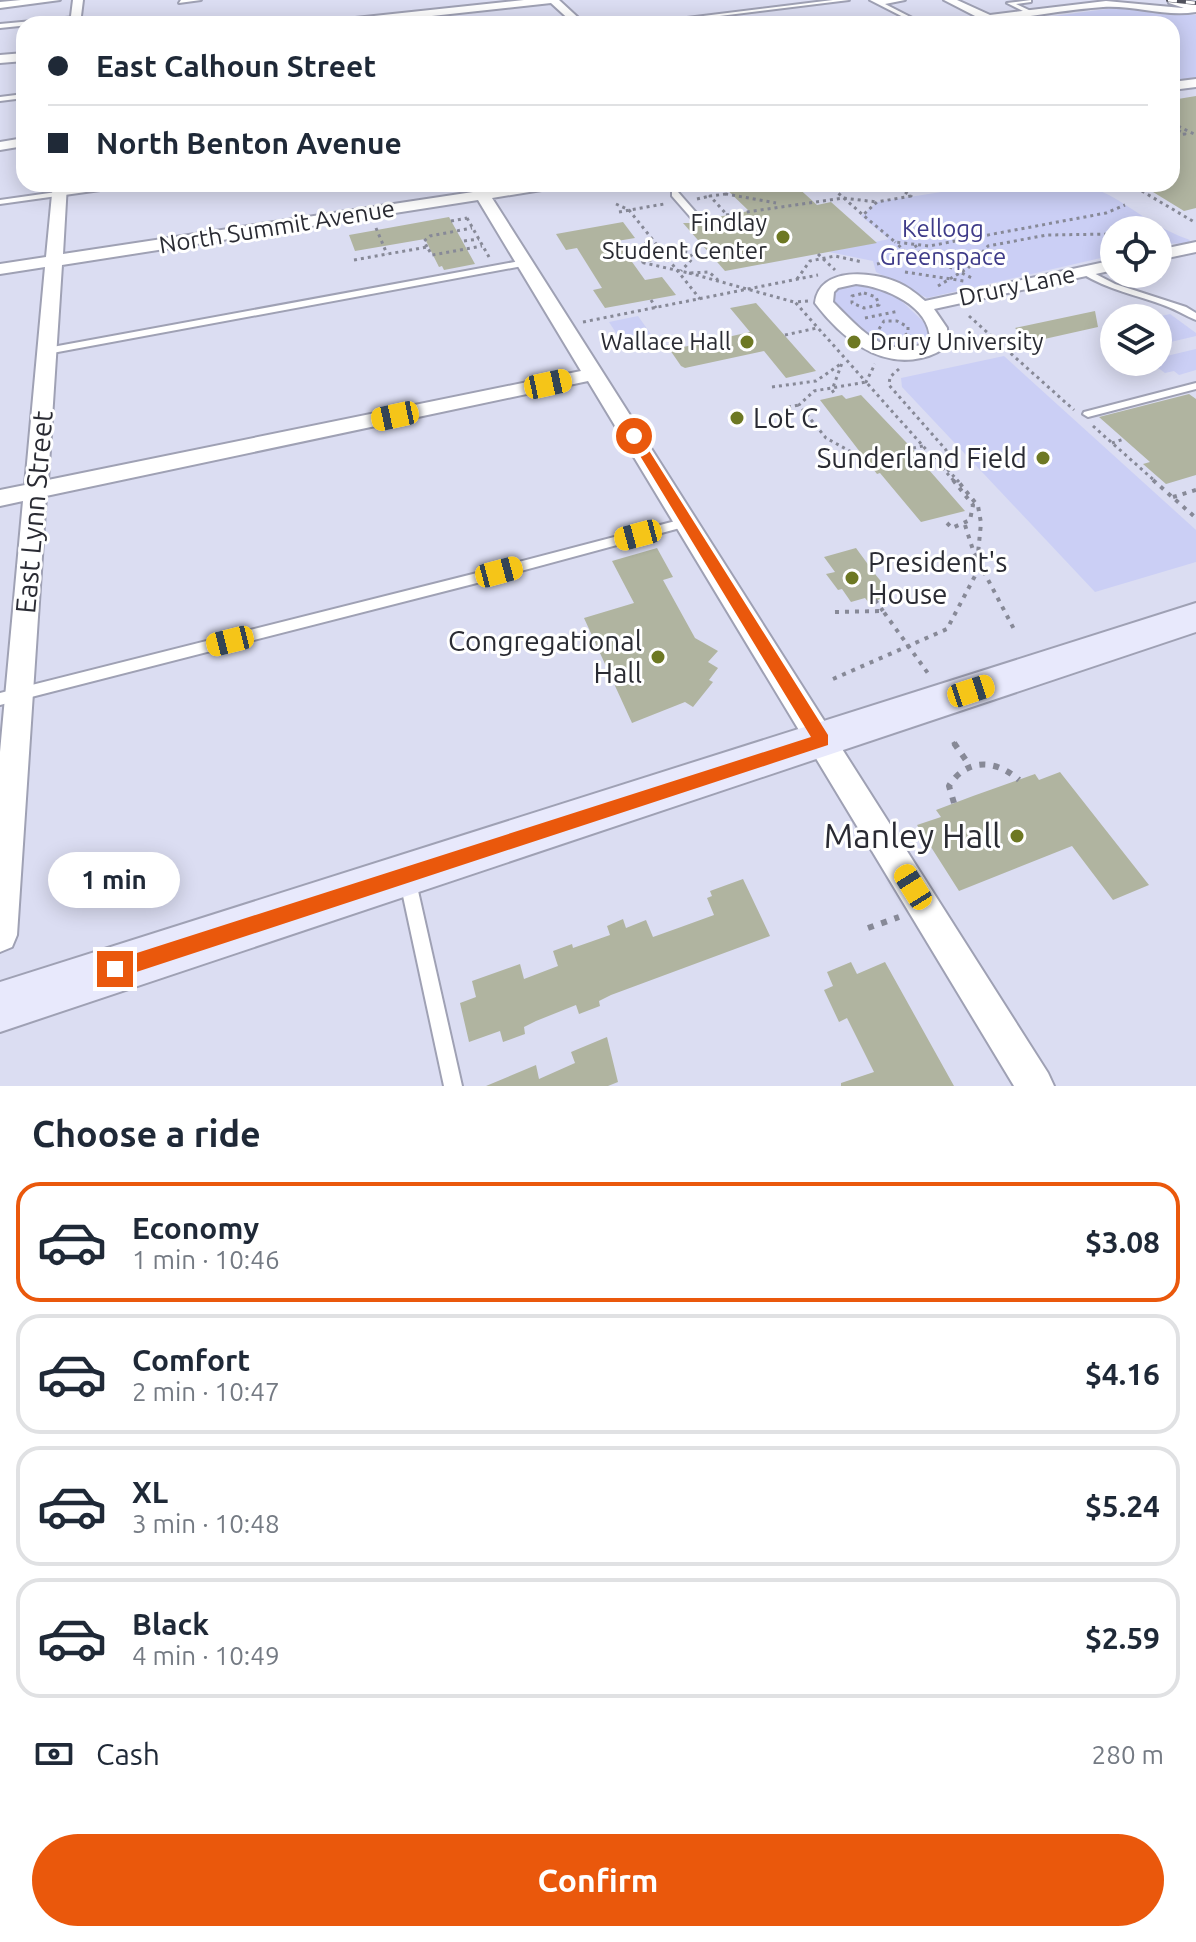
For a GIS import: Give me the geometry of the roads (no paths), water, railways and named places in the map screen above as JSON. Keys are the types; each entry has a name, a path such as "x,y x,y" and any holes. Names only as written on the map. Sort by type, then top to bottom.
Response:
{"main road":[{"path":"0,1007 1196,617"}],"street":[{"path":"0,5 55,0"},
{"path":"391,16 553,0 571,16"},
{"path":"949,0 983,16"},
{"path":"1174,0 1196,8"},
{"path":"1017,16 1106,4 1182,11 1196,8"},
{"name":"East Lynn Street","path":"0,935 10,697 36,491 60,192"},
{"name":"North Summit Avenue","path":"0,269 467,192"},
{"path":"480,192 1035,1086"},
{"path":"1172,252 1196,247"},
{"name":"Drury Lane","path":"914,308 1100,268"},
{"name":"Drury Lane","path":"845,280 871,280 897,289 914,308 939,327 942,337 939,344 918,352 891,354 862,343 824,303 825,291 845,280"},
{"path":"0,498 595,374"}],"lane":[{"path":"181,2 198,0"},
{"path":"709,16 846,0"},
{"path":"877,1 902,0"},
{"path":"877,1 906,16"},
{"path":"1029,1 1010,3 1031,13"},
{"path":"0,202 46,192"},
{"path":"675,194 696,218"},
{"path":"47,351 525,263"},
{"path":"1084,271 1110,288 1172,305 1196,317"},
{"path":"1086,418 1196,386"},
{"path":"10,697 687,522"},
{"path":"407,875 453,1086"}],"railway":[{"path":"1168,0 1196,3"}],"place":[{"name":"Findlay Student Center","path":"783,237"},
{"name":"Wallace Hall","path":"747,342"},
{"name":"Drury University","path":"854,342"},
{"name":"Lot C","path":"737,418"},
{"name":"Sunderland Field","path":"1043,458"},
{"name":"President's House","path":"852,578"},
{"name":"Congregational Hall","path":"658,657"},
{"name":"Manley Hall","path":"1017,836"}],"park label":[{"name":"Kellogg Greenspace","path":"943,243"}]}
